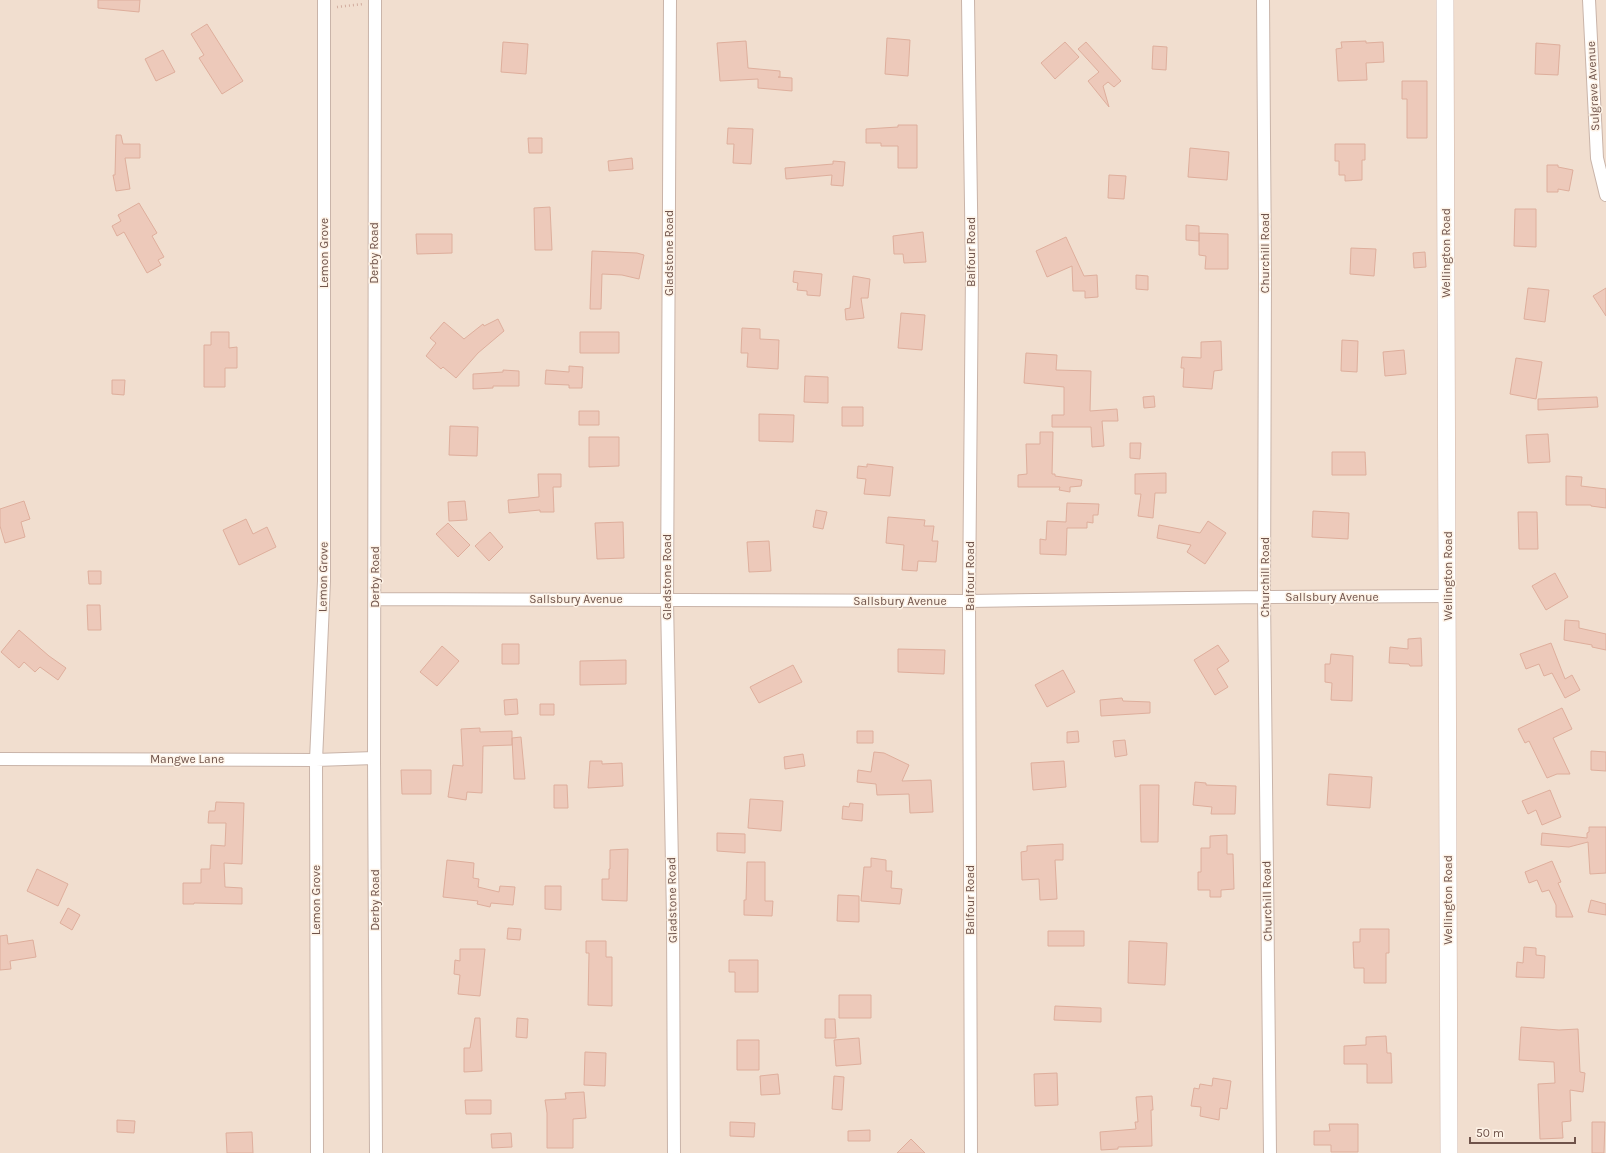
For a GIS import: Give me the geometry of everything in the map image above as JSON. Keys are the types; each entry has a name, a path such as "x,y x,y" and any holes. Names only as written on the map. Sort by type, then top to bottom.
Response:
{"main road":[{"name":"Wellington Road","path":"1446,0 1445,282 1448,596 1449,1153"}],"street":[{"name":"Gladstone Road","path":"670,0 667,600 673,918 674,1153"},
{"name":"Balfour Road","path":"968,0 972,272 969,601 971,1153"},
{"name":"Churchill Road","path":"1263,0 1265,274 1264,597 1270,1153"},
{"name":"Sulgrave Avenue","path":"1589,0 1597,158 1606,194"},
{"name":"Derby Road","path":"376,1 374,276 376,1153"},
{"name":"Lemon Grove","path":"317,1153 316,760 324,581 324,4"},
{"name":"Sallsbury Avenue","path":"375,599 969,601 1448,596"},
{"name":"Mangwe Lane","path":"0,758 316,760 374,758"}],"path":[{"path":"324,4 376,1"}],"shaded area":[{"path":"0,0 1606,0 1606,1153 0,1153"}],"building":[{"path":"98,0 140,0 139,12 98,8"},
{"path":"207,24 243,81 222,94 199,58 204,55 191,34"},
{"path":"887,38 910,40 908,76 885,74"},
{"path":"746,41 748,68 780,71 780,77 778,77 792,78 792,91 758,88 758,79 720,81 717,43"},
{"path":"1366,41 1366,43 1383,42 1384,62 1366,63 1367,80 1338,81 1336,49 1342,48 1341,42"},
{"path":"503,42 528,44 526,74 501,72"},
{"path":"1065,42 1079,57 1055,79 1041,63"},
{"path":"1086,42 1121,81 1114,87 1108,82 1103,86 1109,107 1088,81 1099,72 1078,49"},
{"path":"1536,43 1560,45 1558,75 1535,74"},
{"path":"1153,46 1167,47 1166,70 1152,69"},
{"path":"163,50 175,72 156,81 145,59"},
{"path":"1402,81 1427,81 1427,138 1407,138 1407,99 1402,99"},
{"path":"898,125 917,125 917,168 898,168 898,146 881,146 881,143 866,143 866,129 898,127"},
{"path":"728,128 753,129 751,164 733,163 734,144 727,144"},
{"path":"116,135 121,135 123,144 140,144 140,158 125,158 130,189 116,191 113,175 115,175"},
{"path":"528,138 542,138 542,153 529,153"},
{"path":"1335,144 1365,144 1365,160 1362,160 1362,180 1345,181 1345,175 1339,175 1339,161 1335,161"},
{"path":"1190,148 1229,152 1227,180 1188,177"},
{"path":"632,158 633,169 609,171 608,161"},
{"path":"833,161 845,162 843,186 831,185 832,175 786,179 785,168 833,164"},
{"path":"1547,165 1558,165 1558,167 1573,170 1569,191 1558,189 1558,192 1547,192"},
{"path":"1109,175 1126,176 1124,199 1108,198"},
{"path":"139,203 157,233 152,236 164,257 158,260 161,265 147,273 124,232 117,236 112,226 121,221 118,215"},
{"path":"550,207 552,250 535,250 534,208"},
{"path":"1515,209 1536,209 1536,247 1514,246"},
{"path":"1186,225 1199,226 1199,241 1186,240"},
{"path":"923,232 926,262 904,263 903,254 894,254 893,236"},
{"path":"1199,233 1228,234 1228,269 1205,269 1206,256 1199,255"},
{"path":"416,234 452,234 452,253 417,254"},
{"path":"1066,237 1084,276 1097,275 1098,297 1085,298 1085,291 1073,291 1072,266 1047,277 1036,251"},
{"path":"1351,248 1376,249 1374,276 1350,274"},
{"path":"592,251 637,253 644,255 639,279 622,275 602,274 601,309 590,309"},
{"path":"1425,252 1426,267 1414,268 1413,253"},
{"path":"794,271 822,274 820,296 807,295 807,291 797,290 798,283 793,282"},
{"path":"1136,275 1148,276 1148,290 1136,289"},
{"path":"853,276 870,279 868,298 861,298 864,318 846,320 845,309 850,308"},
{"path":"1528,288 1549,290 1545,322 1524,319"},
{"path":"1606,288 1606,316 1593,296"},
{"path":"901,313 925,315 922,350 898,348"},
{"path":"498,319 504,331 478,353 456,378 443,367 441,369 426,356 436,343 430,338 444,322 464,339 483,324 484,326"},
{"path":"742,328 760,329 760,339 779,340 778,369 747,367 748,353 741,353"},
{"path":"211,332 229,332 229,348 237,347 237,368 225,368 225,387 204,387 204,345 211,345"},
{"path":"580,332 619,332 619,353 580,353"},
{"path":"1342,340 1358,341 1357,372 1341,371"},
{"path":"1221,341 1222,370 1214,371 1212,389 1183,387 1184,368 1181,368 1182,357 1201,358 1201,342"},
{"path":"1404,350 1406,374 1385,376 1383,352"},
{"path":"1026,353 1057,355 1056,370 1091,371 1090,411 1117,409 1118,421 1102,421 1104,446 1092,447 1091,427 1052,427 1052,415 1064,415 1064,387 1024,383"},
{"path":"1516,358 1542,362 1536,399 1510,394"},
{"path":"569,366 583,367 582,388 569,388 569,385 545,384 546,370 569,372"},
{"path":"503,370 519,371 519,386 493,386 493,388 473,389 473,374 503,372"},
{"path":"805,376 828,377 828,403 804,402"},
{"path":"112,380 125,380 124,395 112,394"},
{"path":"1154,396 1155,407 1144,408 1143,397"},
{"path":"1597,397 1598,407 1538,410 1538,399"},
{"path":"842,407 863,407 863,426 842,426"},
{"path":"579,411 599,411 599,425 579,425"},
{"path":"759,414 794,415 793,442 759,441"},
{"path":"450,426 478,427 477,456 449,455"},
{"path":"1040,432 1053,432 1052,474 1055,474 1055,476 1082,480 1081,486 1070,487 1070,492 1059,490 1060,487 1018,487 1018,475 1027,474 1026,444 1040,444"},
{"path":"1548,434 1550,462 1528,463 1526,435"},
{"path":"589,437 619,437 619,466 589,467"},
{"path":"1130,443 1141,443 1140,459 1130,458"},
{"path":"1332,452 1365,452 1366,475 1332,475"},
{"path":"867,464 893,467 890,496 864,494 866,479 857,478 858,466 867,467"},
{"path":"1166,473 1166,493 1155,493 1153,518 1138,516 1141,494 1135,494 1135,474"},
{"path":"538,474 561,474 561,487 553,487 554,512 540,512 540,510 509,513 508,500 539,497"},
{"path":"1566,476 1582,477 1581,486 1606,489 1606,508 1591,505 1566,505"},
{"path":"24,501 30,519 21,522 25,537 5,543 0,526 0,509"},
{"path":"465,501 467,520 449,521 448,502"},
{"path":"1067,503 1099,504 1098,515 1093,515 1093,523 1087,522 1087,528 1067,528 1066,555 1040,554 1040,539 1046,540 1047,521 1066,522"},
{"path":"816,510 827,512 823,529 813,527"},
{"path":"1313,511 1349,513 1348,539 1312,537"},
{"path":"1518,512 1537,512 1538,549 1519,549"},
{"path":"888,517 925,520 924,526 934,526 932,541 938,541 936,562 918,561 917,571 902,570 904,545 886,543"},
{"path":"246,519 253,534 267,527 276,547 239,565 223,530"},
{"path":"1208,521 1226,533 1205,564 1187,552 1191,545 1157,538 1159,525 1200,533"},
{"path":"623,522 624,558 597,559 595,523"},
{"path":"448,523 470,545 458,557 436,534"},
{"path":"490,532 503,547 489,561 475,546"},
{"path":"769,541 771,571 749,572 747,542"},
{"path":"88,571 101,571 101,584 89,584"},
{"path":"1555,573 1568,597 1546,610 1532,586"},
{"path":"87,605 100,605 101,630 88,630"},
{"path":"1565,620 1579,621 1579,628 1606,634 1606,650 1592,647 1592,645 1564,640"},
{"path":"19,630 49,656 66,668 58,680 40,667 35,672 24,662 19,668 1,652"},
{"path":"1421,638 1422,666 1389,663 1390,647 1408,649 1408,639"},
{"path":"1551,643 1565,679 1572,675 1580,690 1565,698 1552,673 1544,676 1539,664 1526,669 1520,654"},
{"path":"502,644 519,644 519,664 502,664"},
{"path":"1218,645 1229,661 1217,669 1228,687 1215,695 1194,660"},
{"path":"442,646 459,661 437,686 420,672"},
{"path":"898,649 945,650 944,674 898,672"},
{"path":"1331,654 1353,656 1352,701 1331,700 1332,683 1325,682 1325,664 1330,664"},
{"path":"626,660 626,684 580,685 580,661"},
{"path":"793,665 802,682 759,703 750,687"},
{"path":"1063,670 1075,692 1047,707 1035,685"},
{"path":"1122,698 1123,701 1150,702 1150,713 1101,716 1100,700"},
{"path":"517,699 518,714 505,715 504,700"},
{"path":"540,704 554,704 554,715 540,715"},
{"path":"1562,708 1572,729 1553,738 1570,774 1557,774 1547,778 1529,741 1525,743 1518,729"},
{"path":"480,728 480,732 512,731 512,745 483,746 482,793 467,792 466,800 448,797 453,765 463,766 461,729"},
{"path":"857,731 873,731 873,743 857,743"},
{"path":"1078,731 1079,742 1067,743 1067,732"},
{"path":"521,737 525,779 514,779 512,738"},
{"path":"1125,740 1127,755 1115,757 1113,741"},
{"path":"1591,751 1606,752 1606,771 1591,770"},
{"path":"874,752 884,753 909,765 902,781 931,780 933,812 910,813 909,794 877,795 876,784 857,782 858,770 871,772"},
{"path":"803,754 805,766 785,769 784,757"},
{"path":"590,761 602,761 602,764 622,763 623,786 588,788"},
{"path":"1064,761 1066,787 1033,790 1031,763"},
{"path":"401,770 431,770 431,794 402,794"},
{"path":"1329,774 1372,777 1370,808 1327,805"},
{"path":"1195,782 1206,783 1206,785 1236,786 1235,814 1211,814 1212,807 1193,805"},
{"path":"554,785 567,785 568,808 554,808"},
{"path":"1140,785 1159,785 1158,842 1141,842"},
{"path":"1550,790 1561,817 1542,825 1536,810 1528,814 1522,801"},
{"path":"750,799 783,801 781,831 748,828"},
{"path":"216,802 244,803 242,864 224,863 225,887 242,888 242,904 183,904 183,883 201,883 201,869 210,869 211,845 225,846 226,823 208,823 209,811 215,811"},
{"path":"850,803 863,804 862,821 842,819 843,806 849,807"},
{"path":"1589,827 1606,827 1606,873 1590,874 1588,842 1569,847 1541,845 1542,833 1587,838"},
{"path":"717,833 745,834 745,853 717,851"},
{"path":"1227,835 1227,854 1233,854 1234,889 1221,890 1221,897 1210,897 1210,890 1198,890 1198,872 1201,872 1201,848 1210,848 1210,836"},
{"path":"1063,844 1063,860 1055,860 1057,899 1040,900 1039,879 1022,880 1021,852 1027,851 1027,846"},
{"path":"628,849 627,901 602,900 602,879 609,879 610,850"},
{"path":"871,858 886,860 886,871 892,871 891,888 902,889 900,904 861,901 864,867 871,867"},
{"path":"447,860 474,863 473,878 479,879 478,887 499,892 500,886 515,887 513,905 491,903 490,907 477,904 478,901 443,897"},
{"path":"1552,861 1561,882 1558,883 1573,917 1556,917 1556,905 1549,890 1542,892 1537,880 1529,883 1525,872"},
{"path":"747,862 765,862 765,901 773,901 772,916 744,915"},
{"path":"37,869 68,884 58,906 27,891"},
{"path":"545,886 561,886 561,910 545,909"},
{"path":"838,895 859,896 859,922 837,921"},
{"path":"1591,900 1606,904 1606,915 1588,912"},
{"path":"68,908 80,915 72,930 60,923"},
{"path":"508,928 521,929 520,940 507,939"},
{"path":"1360,929 1389,929 1389,953 1386,953 1386,983 1364,983 1364,968 1354,968 1353,942 1360,942"},
{"path":"1048,931 1084,931 1084,946 1048,946"},
{"path":"7,935 8,944 33,940 36,957 10,961 11,969 0,970 0,936"},
{"path":"586,941 606,941 606,957 612,957 612,1006 588,1005 589,953 586,953"},
{"path":"1129,941 1167,943 1165,985 1128,983"},
{"path":"1524,947 1536,948 1536,955 1545,956 1544,978 1516,977 1517,962 1523,963"},
{"path":"460,949 485,949 480,996 458,994 460,975 454,974 455,960 460,961"},
{"path":"729,960 758,960 758,992 735,992 735,972 729,972"},
{"path":"839,995 871,995 871,1018 839,1018"},
{"path":"1055,1006 1101,1008 1101,1022 1054,1020"},
{"path":"475,1018 480,1018 482,1071 464,1072 464,1048 470,1048"},
{"path":"517,1018 528,1019 527,1038 516,1037"},
{"path":"825,1019 835,1019 836,1038 825,1038"},
{"path":"1521,1027 1559,1030 1578,1029 1580,1072 1585,1073 1583,1092 1570,1090 1571,1121 1562,1122 1563,1138 1540,1139 1538,1084 1555,1083 1554,1062 1519,1060"},
{"path":"1386,1036 1387,1053 1391,1053 1392,1083 1367,1083 1367,1064 1344,1064 1344,1046 1366,1045 1366,1037"},
{"path":"859,1038 861,1064 836,1066 834,1040"},
{"path":"737,1040 759,1040 759,1070 737,1070"},
{"path":"585,1052 606,1053 605,1086 584,1085"},
{"path":"1057,1073 1058,1105 1035,1106 1034,1074"},
{"path":"778,1074 780,1094 761,1095 760,1076"},
{"path":"834,1076 844,1077 842,1110 832,1109"},
{"path":"1213,1078 1231,1081 1227,1109 1220,1108 1219,1120 1200,1116 1201,1107 1191,1106 1194,1088 1199,1089 1200,1084 1212,1086"},
{"path":"584,1092 586,1118 573,1119 573,1148 547,1148 547,1113 545,1100 566,1099 565,1093"},
{"path":"1152,1096 1152,1146 1118,1147 1118,1149 1101,1150 1100,1132 1136,1129 1135,1122 1138,1122 1136,1097"},
{"path":"465,1100 491,1100 491,1114 466,1114"},
{"path":"117,1120 135,1121 134,1133 117,1132"},
{"path":"730,1122 755,1123 754,1137 730,1136"},
{"path":"1592,1122 1605,1122 1604,1153 1592,1153"},
{"path":"1329,1124 1358,1124 1358,1152 1331,1152 1331,1145 1314,1145 1314,1131 1330,1131"},
{"path":"870,1130 870,1141 848,1141 848,1131"},
{"path":"252,1132 253,1153 227,1153 226,1133"},
{"path":"511,1133 512,1147 492,1148 491,1134"},
{"path":"911,1139 925,1153 897,1153"}]}
